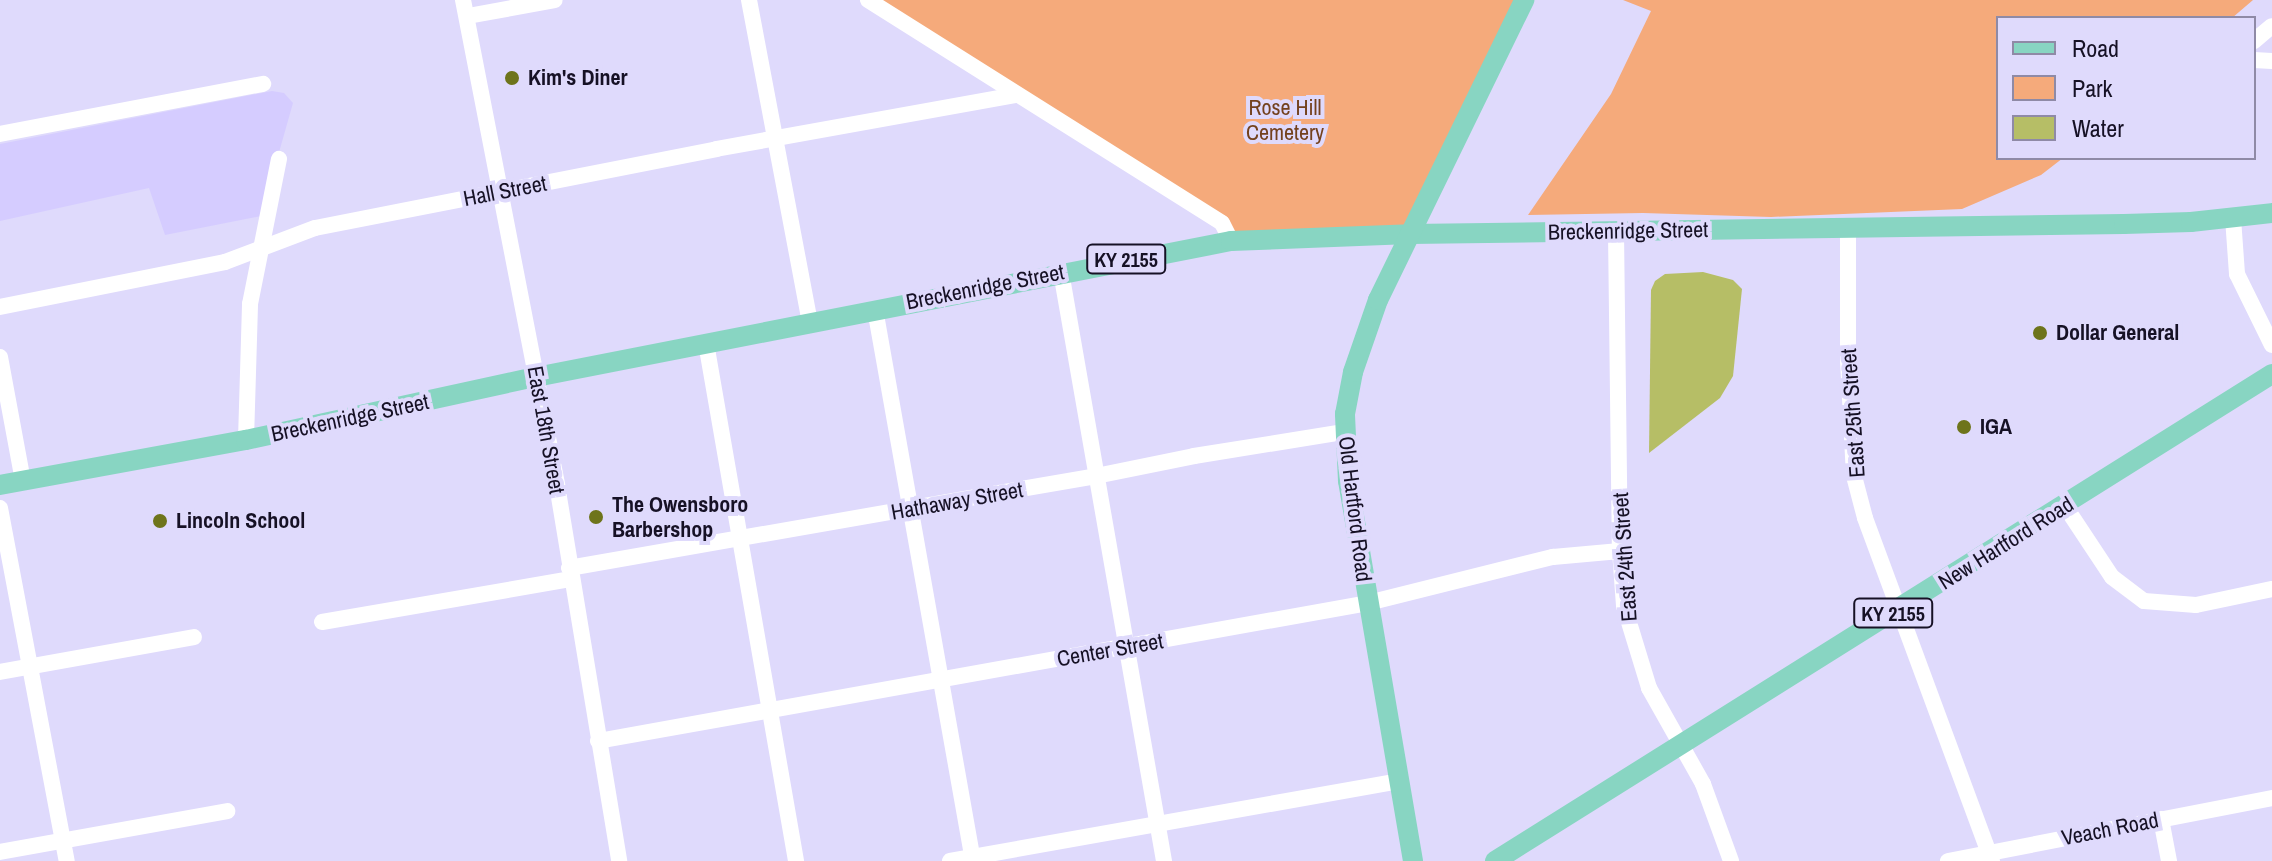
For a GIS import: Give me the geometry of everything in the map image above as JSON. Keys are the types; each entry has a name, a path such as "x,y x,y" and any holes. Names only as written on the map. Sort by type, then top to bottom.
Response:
{"main road":[{"name":"Old Hartford Road","path":"1413,861 1348,481 1344,432 1348,393 1366,330 1524,0"},
{"name":"Breckenridge Street","path":"0,485 246,440 536,377 1231,241 1410,234 1848,229 2233,218 2272,213"},
{"name":"New Hartford Road","path":"1495,861 2272,374"}],"street":[{"path":"466,8 555,0"},
{"path":"749,0 810,322"},
{"path":"868,0 1222,223 1231,241"},
{"name":"East 18th Street","path":"466,8 503,191 619,861"},
{"path":"2256,39 2272,26"},
{"path":"0,134 263,84"},
{"name":"Hall Street","path":"0,307 225,262 260,246 315,228 775,138 1016,95"},
{"path":"246,440 250,304 279,159"},
{"path":"2233,218 2237,274 2272,345"},
{"name":"East 25th Street","path":"1848,229 1851,453 1865,518 1990,857"},
{"name":"East 24th Street","path":"1616,232 1620,551 1624,606 1649,688 1716,811 1731,861"},
{"path":"1061,272 1164,861"},
{"path":"875,309 972,859"},
{"path":"706,343 796,861"},
{"path":"0,357 23,481"},
{"name":"Hathaway Street","path":"322,622 911,508 1344,432"},
{"path":"2065,506 2112,577 2144,601 2196,605 2272,589"},
{"path":"0,508 67,861"},
{"name":"Center Street","path":"598,741 1368,603 1553,557 1620,551"},
{"path":"0,672 194,637"},
{"path":"950,861 1399,781"},
{"name":"Veach Road","path":"1948,861 1990,857 2272,798"},
{"path":"0,852 227,811"},
{"path":"2161,819 2169,861"}],"shaded area":[{"path":"272,91 284,93 293,103 261,216 165,235 149,188 0,221 0,144"}],"green space":[{"name":"Rose Hill Cemetery","path":"868,0 1524,0 1410,234 1231,241 1222,223"},
{"path":"1623,0 2253,0 2234,16 1996,16 1996,160 2060,160 2041,175 1962,209 1771,217 1643,213 1528,215 1611,94 1651,11"}],"water":[{"path":"1703,272 1733,280 1742,289 1733,376 1720,398 1649,453 1651,290 1655,281 1665,274"}],"place":[{"name":"Kim's Diner","path":"512,78"},
{"name":"Dollar General","path":"2040,333"},
{"name":"IGA","path":"1964,427"},
{"name":"The Owensboro Barbershop","path":"596,517"},
{"name":"Lincoln School","path":"160,521"}]}
